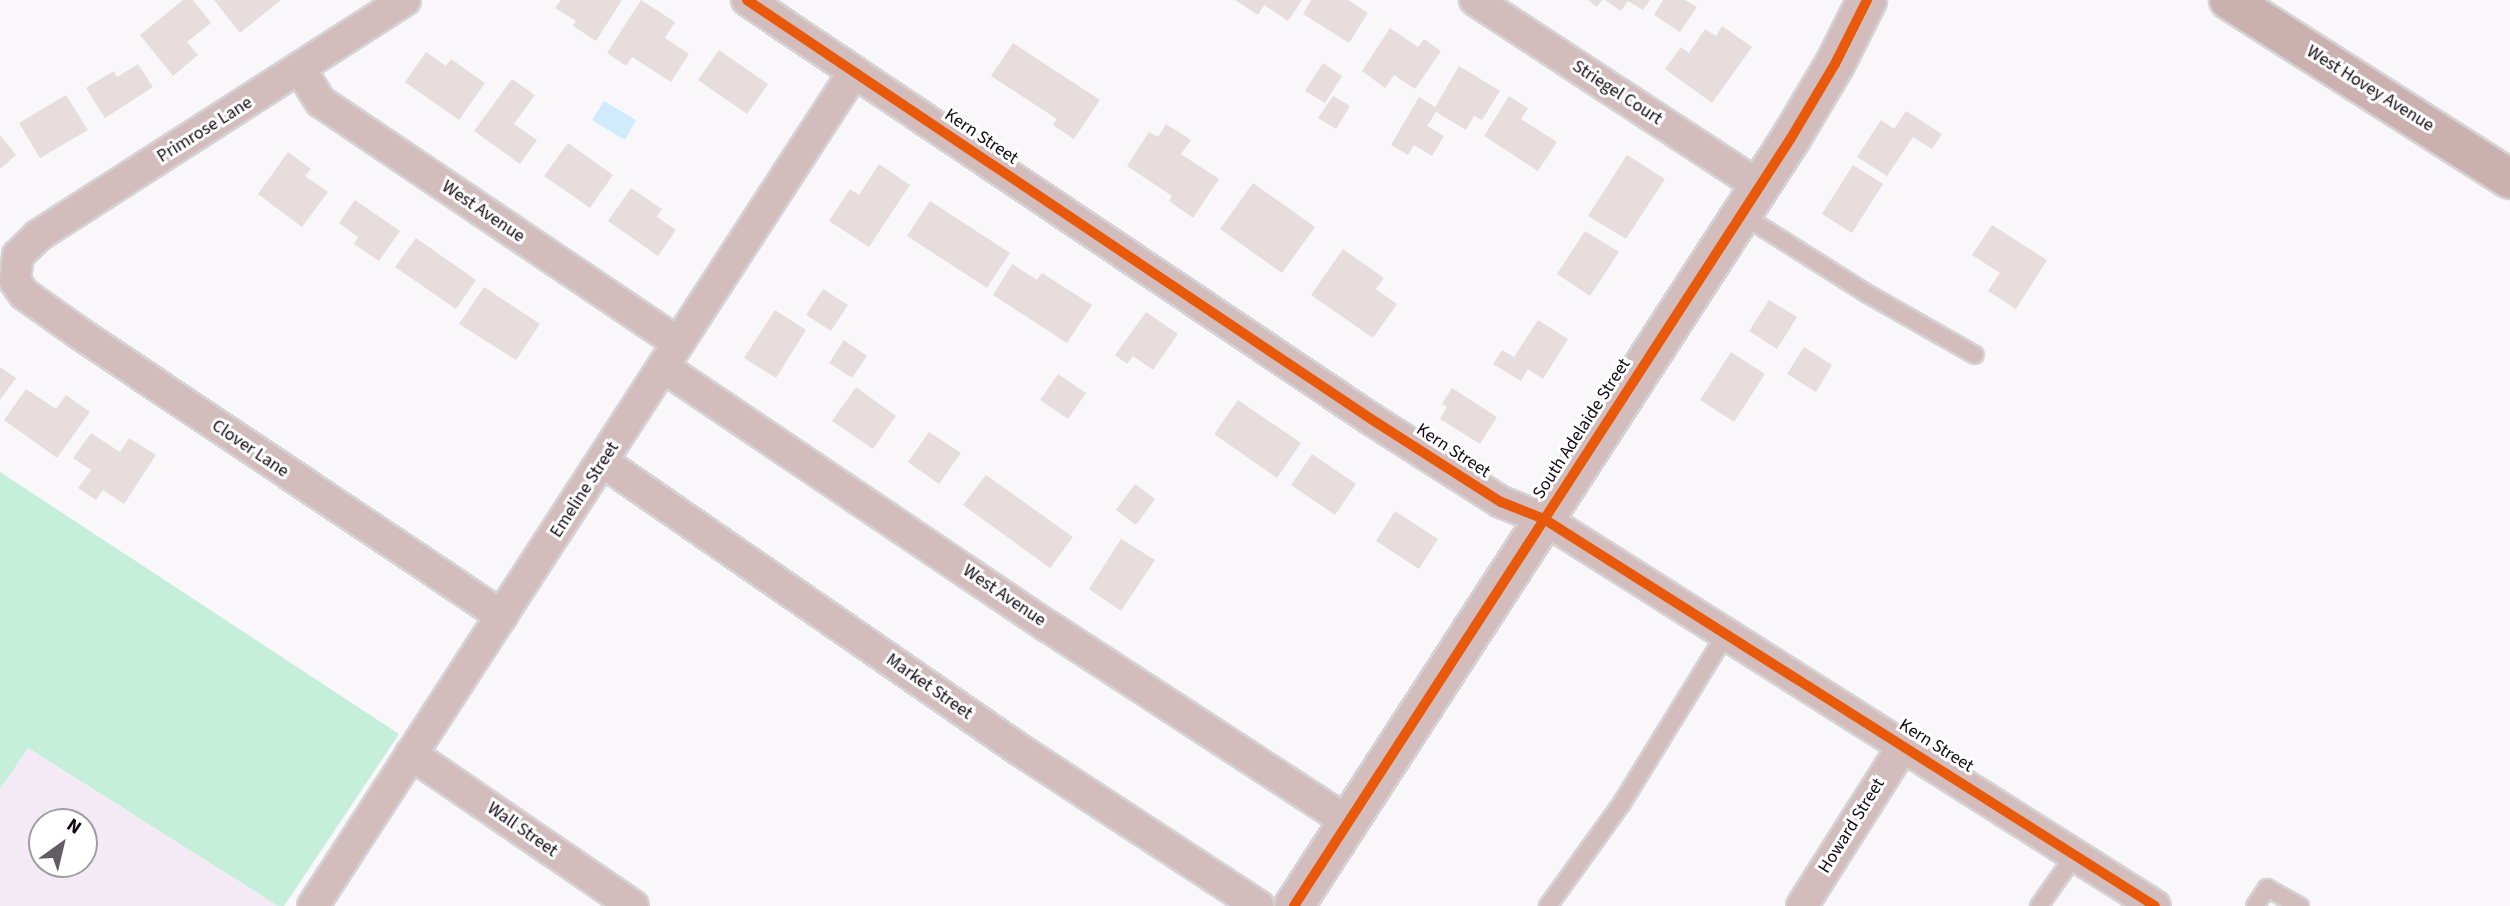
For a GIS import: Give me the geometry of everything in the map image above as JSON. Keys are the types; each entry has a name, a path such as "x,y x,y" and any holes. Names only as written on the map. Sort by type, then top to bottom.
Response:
{"main road":[{"name":"West Hovey Avenue","path":"2229,0 2510,179"}],"street":[{"name":"Primrose Lane","path":"15,268 24,247 38,236 405,0"},
{"name":"Kern Street","path":"747,0 1393,433 1501,502 1544,519 2155,906"},
{"name":"Striegel Court","path":"1475,0 1750,200"},
{"name":"South Adelaide Street","path":"1294,906 1750,200 1835,64 1867,0"},
{"name":"West Avenue","path":"300,69 321,102 670,355 1049,627 1348,822"},
{"name":"Emeline Street","path":"313,906 854,72"},
{"name":"Clover Lane","path":"15,268 15,281 24,294 502,616"},
{"name":"Market Street","path":"603,462 1020,750 1258,906"},
{"name":"Howard Street","path":"1802,906 1903,746"},
{"name":"Wall Street","path":"411,754 633,906"}],"lane":[{"path":"1750,200 1866,293 1975,355"},
{"path":"1548,906 1622,803 1726,634"},
{"path":"2039,906 2075,855"},
{"path":"2255,906 2267,888 2300,906"}],"shaded area":[{"path":"27,748 278,906 0,906 0,789"}],"green space":[{"path":"0,472 399,734 284,906 278,906 28,748 0,789"}],"water":[{"path":"604,101 636,120 625,140 592,120"}],"building":[{"path":"183,0 193,0 211,23 187,42 198,55 173,76 140,35"},
{"path":"214,0 281,0 240,33"},
{"path":"561,0 622,0 596,41 573,26 576,21 555,8"},
{"path":"641,0 675,22 665,38 689,54 671,82 632,57 626,66 607,53"},
{"path":"1235,0 1302,0 1288,21 1264,5 1258,15"},
{"path":"1311,0 1348,0 1368,13 1349,43 1303,14"},
{"path":"1588,0 1602,0 1597,7"},
{"path":"1605,0 1650,0 1643,10 1628,1 1621,11"},
{"path":"1663,0 1685,0 1697,7 1680,32 1654,15"},
{"path":"1722,26 1752,47 1712,103 1665,69 1681,47 1689,53 1705,29 1716,36"},
{"path":"1390,28 1418,47 1424,39 1441,51 1415,89 1394,75 1385,88 1362,71"},
{"path":"1013,43 1100,100 1074,139 1053,125 1057,119 991,76"},
{"path":"719,50 768,84 747,114 698,80"},
{"path":"426,52 446,66 451,59 485,83 459,120 405,82"},
{"path":"1323,63 1342,76 1325,103 1305,91"},
{"path":"138,64 153,87 105,118 86,88 114,71 117,77"},
{"path":"1459,66 1500,91 1482,120 1474,116 1466,130 1436,112 1427,126 1444,136 1432,156 1414,145 1408,155 1391,145 1419,97 1435,107"},
{"path":"512,79 535,95 514,124 537,140 520,164 474,131"},
{"path":"66,95 88,130 40,158 19,123"},
{"path":"1333,96 1350,106 1336,129 1318,118"},
{"path":"1509,96 1528,108 1521,119 1557,142 1538,171 1484,136"},
{"path":"1906,111 1942,134 1932,149 1913,137 1887,176 1857,157 1881,120 1894,129"},
{"path":"1166,124 1191,140 1181,154 1219,179 1193,218 1169,201 1172,196 1127,166 1149,132 1158,137"},
{"path":"0,135 16,155 0,169"},
{"path":"568,143 613,175 590,208 544,176"},
{"path":"288,152 311,169 305,176 328,192 302,227 258,194"},
{"path":"1627,155 1665,179 1626,239 1588,216"},
{"path":"879,164 910,185 869,247 829,221 850,189 859,195"},
{"path":"1853,165 1883,184 1852,233 1822,214"},
{"path":"1253,183 1315,227 1282,273 1220,229"},
{"path":"631,188 662,209 657,217 676,230 658,256 608,221"},
{"path":"355,200 400,231 379,261 354,244 358,237 339,223"},
{"path":"930,201 1010,253 987,288 907,236"},
{"path":"1992,225 2047,260 2016,309 1988,291 2000,273 1972,255"},
{"path":"1585,231 1619,252 1590,296 1557,274"},
{"path":"416,238 476,280 456,309 395,267"},
{"path":"1343,249 1384,278 1376,289 1397,304 1373,338 1311,295"},
{"path":"1012,264 1037,280 1042,273 1092,305 1067,343 993,295"},
{"path":"484,287 540,324 516,360 459,324"},
{"path":"823,289 848,305 831,331 806,315"},
{"path":"1769,300 1797,317 1777,349 1749,331"},
{"path":"775,310 806,330 776,378 744,358"},
{"path":"1146,312 1178,334 1153,370 1133,356 1127,364 1115,355"},
{"path":"1538,320 1568,339 1543,379 1528,369 1521,381 1493,364 1502,350 1514,357"},
{"path":"844,340 867,356 852,378 829,363"},
{"path":"1804,347 1832,365 1816,392 1787,374"},
{"path":"1731,352 1765,374 1734,422 1700,400"},
{"path":"0,367 16,378 0,400"},
{"path":"1058,374 1086,393 1068,419 1040,400"},
{"path":"856,387 896,416 873,449 832,421"},
{"path":"1452,388 1497,417 1480,444 1440,419 1447,407 1442,404"},
{"path":"26,389 56,409 66,395 90,412 57,458 4,420"},
{"path":"1238,400 1301,443 1277,478 1214,434"},
{"path":"929,432 961,453 939,484 908,462"},
{"path":"91,433 120,452 129,438 156,455 124,504 103,490 96,500 78,488 91,470 73,458"},
{"path":"1312,454 1356,484 1335,515 1291,485"},
{"path":"986,475 1073,537 1050,568 963,505"},
{"path":"1135,484 1155,499 1136,525 1116,510"},
{"path":"1395,511 1438,539 1419,569 1376,541"},
{"path":"1121,539 1155,560 1121,611 1089,589"}],"cycle path":[{"path":"747,0 1371,419 1501,502 1544,519 2155,906"},
{"path":"1294,906 1791,138 1835,64 1867,0"}]}
